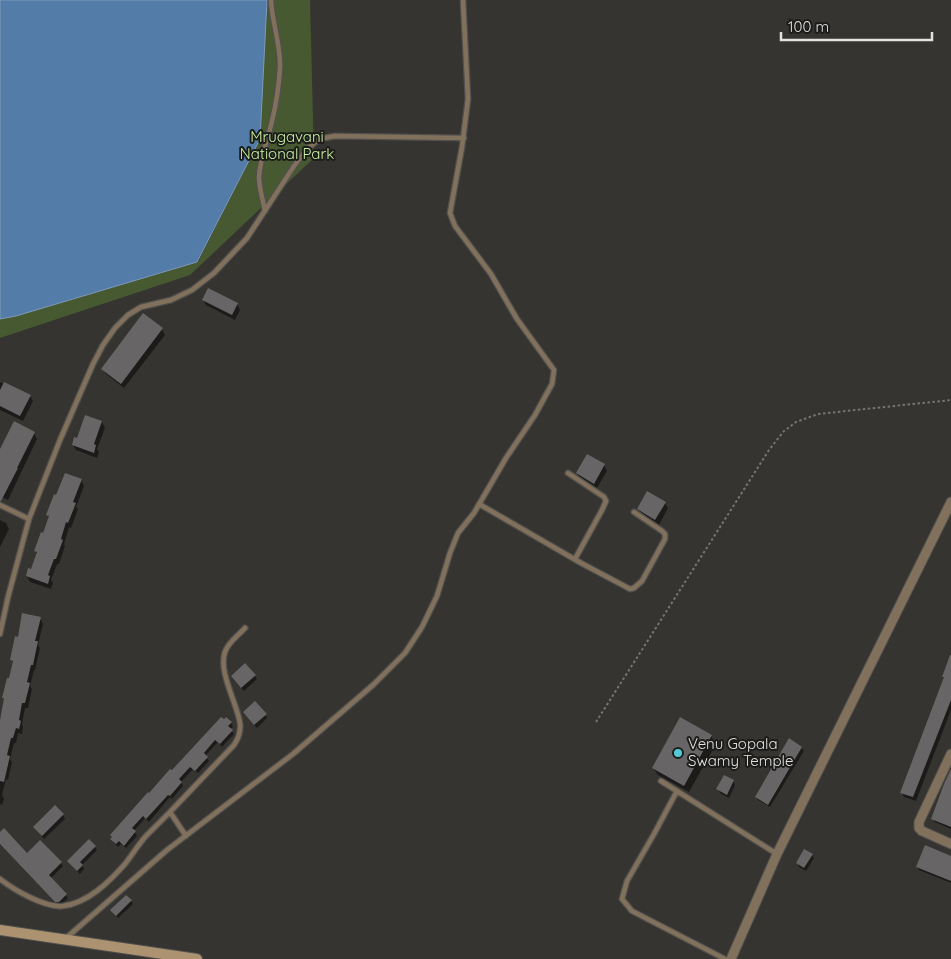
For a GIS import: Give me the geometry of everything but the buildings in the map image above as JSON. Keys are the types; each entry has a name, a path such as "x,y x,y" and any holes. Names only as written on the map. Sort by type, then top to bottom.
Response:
{"main road":[{"path":"0,930 197,959"}],"street":[{"path":"731,959 777,854 951,502"},
{"path":"950,758 919,822 919,828 926,834 951,844"}],"lane":[{"path":"265,210 259,176 273,119 280,69 280,51 271,0"},
{"path":"64,940 167,850 293,754 373,685 405,653 422,627 437,596 458,533 479,504 552,384 554,370 517,319 491,274 455,226 450,213 464,138 468,99 463,0"},
{"path":"0,634 29,519 93,364 115,328 128,315 141,308 171,300 192,290 214,273 247,238 294,166 306,150 319,139 335,136 464,138"},
{"path":"568,474 604,497 606,501 575,559"},
{"path":"479,504 630,589 638,585 665,539 665,534 662,531 634,512"},
{"path":"0,505 29,519"},
{"path":"0,880 44,904 62,906 82,901 105,885 125,864 146,837 234,745 238,738 240,724 224,669 224,652 229,644 245,628"},
{"path":"661,782 777,854"},
{"path":"677,791 627,881 622,899 632,911 725,959"},
{"path":"170,812 186,836"}],"path":[{"path":"596,722 769,450 784,431 796,422 818,414 951,400"}],"green space":[{"name":"Mrugavani National Park","path":"267,0 310,0 314,158 190,275 0,338 0,319 16,316 198,262 260,139"}],"water":[{"path":"0,0 267,0 260,139 197,262 16,316 0,319"}],"place":[{"name":"Venu Gopala Swamy Temple","path":"678,753"}]}
